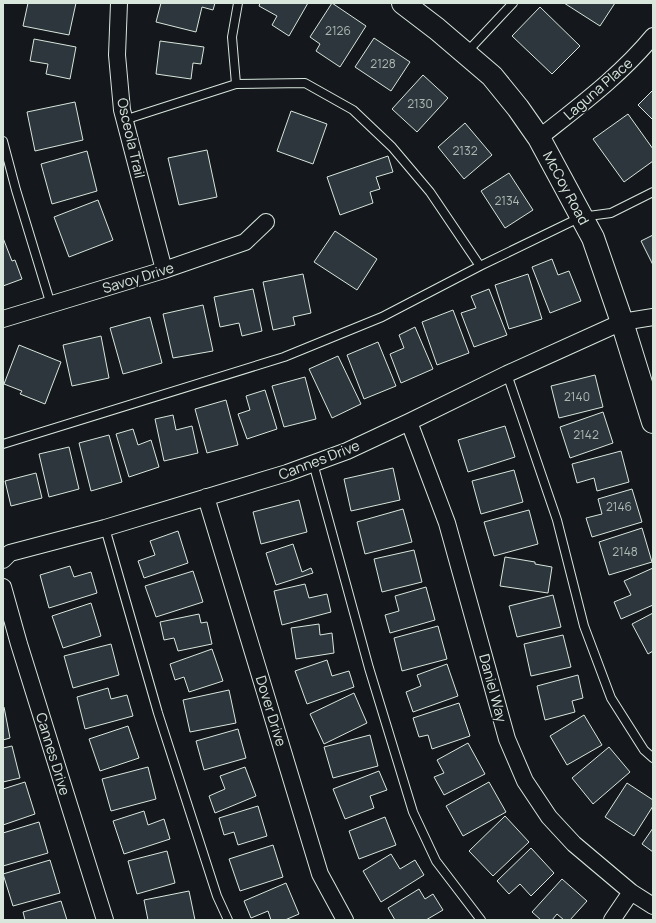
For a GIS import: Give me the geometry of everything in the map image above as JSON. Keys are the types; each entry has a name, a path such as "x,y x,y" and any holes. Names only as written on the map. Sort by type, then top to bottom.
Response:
{"street":[{"name":"Osceola Trail","path":"118,3 117,55 122,110 164,270"},
{"name":"McCoy Road","path":"402,3 437,29 492,76 518,108 539,138 593,238 622,322 653,422"},
{"name":"Laguna Place","path":"539,138 592,96 637,55 653,36"},
{"name":"Savoy Drive","path":"3,319 164,270 245,242 266,222"},
{"name":"Cannes Drive","path":"3,560 10,553 105,528 313,464 347,451 507,374 622,322 653,317"},
{"name":"Daniel Way","path":"409,422 447,522 507,739 525,781 549,817 574,844 630,892 653,906"},
{"name":"Dover Drive","path":"206,497 320,874 345,920"},
{"name":"Cannes Drive","path":"4,596 105,920"},
{"path":"612,920 630,892"}],"lane":[{"path":"236,84 232,37 238,3"},
{"path":"466,54 513,3"},
{"path":"124,120 236,84 305,83 352,110 392,146 430,192 480,266"},
{"path":"3,141 16,190 51,305"},
{"path":"3,444 284,358 382,317 480,266 581,217 611,213 653,192"},
{"path":"507,374 557,520 584,626 611,698 644,750 653,758"},
{"path":"313,464 369,668 413,812 436,861 481,920"},
{"path":"105,528 160,721 217,896 228,920"}],"building":[{"path":"28,3 76,3 69,35 23,26"},
{"path":"161,3 215,3 213,10 202,7 196,32 156,22"},
{"path":"260,3 308,3 289,36 272,25 277,16 259,6"},
{"path":"332,3 366,26 340,67 316,51 320,44 310,37"},
{"path":"564,3 615,3 600,26"},
{"path":"540,7 580,46 552,74 512,36"},
{"path":"374,38 410,62 391,91 355,67"},
{"path":"34,39 76,47 70,79 46,74 48,64 30,61"},
{"path":"160,41 204,47 201,64 193,63 191,79 156,74"},
{"path":"423,75 448,98 417,132 392,109"},
{"path":"653,90 653,120 638,105"},
{"path":"75,102 83,140 35,151 27,112"},
{"path":"291,111 327,124 313,164 277,151"},
{"path":"628,114 653,149 653,161 624,182 593,139"},
{"path":"465,123 492,155 464,179 438,147"},
{"path":"207,150 217,197 179,205 168,158"},
{"path":"87,151 97,191 52,204 41,164"},
{"path":"388,156 393,172 376,177 380,189 370,192 373,203 340,215 327,177"},
{"path":"509,173 533,210 505,228 481,191"},
{"path":"98,200 113,240 69,257 54,217"},
{"path":"335,231 377,259 357,290 314,262"},
{"path":"653,235 653,265 641,241"},
{"path":"3,238 12,261 15,260 22,279 3,286"},
{"path":"552,259 558,275 569,271 581,301 550,313 532,267"},
{"path":"303,274 311,313 293,317 295,325 273,330 263,282"},
{"path":"528,274 542,319 509,329 495,285"},
{"path":"253,289 262,331 242,336 239,323 220,327 214,297"},
{"path":"489,289 507,335 474,347 461,313 476,308 471,296"},
{"path":"203,305 213,351 173,358 163,314"},
{"path":"453,310 469,353 437,365 422,322"},
{"path":"150,317 162,363 123,374 110,328"},
{"path":"415,327 433,369 401,383 390,354 404,348 399,335"},
{"path":"101,336 109,378 72,386 63,345"},
{"path":"378,342 396,386 364,399 347,355"},
{"path":"19,345 61,362 45,404 20,394 22,391 4,384"},
{"path":"338,356 361,404 332,418 309,369"},
{"path":"595,375 603,407 559,418 551,386"},
{"path":"305,377 316,419 284,427 272,386"},
{"path":"265,390 277,429 247,439 238,414 250,410 246,396"},
{"path":"226,400 238,445 207,453 195,409"},
{"path":"603,412 613,443 570,458 560,427"},
{"path":"173,415 176,430 192,426 198,453 164,461 155,419"},
{"path":"505,426 515,457 468,472 458,440"},
{"path":"133,429 138,445 151,440 159,467 129,477 116,434"},
{"path":"109,435 122,482 91,491 79,443"},
{"path":"69,447 79,489 49,497 39,454"},
{"path":"621,451 629,482 597,491 594,478 577,483 572,464"},
{"path":"393,468 400,500 351,511 344,479"},
{"path":"514,470 523,502 481,514 472,481"},
{"path":"36,473 42,498 11,506 5,481"},
{"path":"632,489 642,522 592,537 586,518 602,514 598,499"},
{"path":"299,500 307,532 261,544 253,512"},
{"path":"403,509 412,542 365,554 357,522"},
{"path":"529,510 538,544 494,556 484,522"},
{"path":"642,528 652,562 609,575 599,542"},
{"path":"178,531 188,563 144,578 138,561 155,555 150,541"},
{"path":"293,544 302,572 311,568 313,573 276,585 266,553"},
{"path":"414,550 422,582 382,592 374,559"},
{"path":"505,557 535,562 535,564 552,567 548,593 500,586"},
{"path":"70,566 74,577 91,572 97,593 49,608 40,575"},
{"path":"653,568 653,605 621,619 614,602 631,595 624,581"},
{"path":"193,571 203,602 156,617 145,586"},
{"path":"305,584 309,598 327,594 331,612 282,625 274,591"},
{"path":"426,587 435,620 390,633 385,615 399,611 395,596"},
{"path":"553,595 561,627 517,637 509,606"},
{"path":"91,603 101,636 63,648 52,616"},
{"path":"653,613 653,651 648,654 632,624"},
{"path":"199,614 201,623 207,622 212,644 178,651 174,638 164,640 160,622"},
{"path":"319,624 320,635 332,633 334,653 296,659 291,628"},
{"path":"438,626 447,659 402,671 394,638"},
{"path":"563,635 571,667 531,676 524,644"},
{"path":"111,644 119,675 73,688 64,656"},
{"path":"212,649 223,681 189,692 184,677 175,680 170,664"},
{"path":"327,660 332,676 349,671 354,687 307,704 295,671"},
{"path":"447,664 458,696 413,712 406,692 421,686 417,675"},
{"path":"578,675 583,698 572,701 575,712 545,720 537,686"},
{"path":"108,688 111,699 127,695 133,716 85,729 77,697"},
{"path":"229,690 236,723 190,732 183,700"},
{"path":"354,693 367,723 324,744 310,714"},
{"path":"459,703 470,736 432,749 428,735 419,737 413,718"},
{"path":"4,707 10,738 3,740 3,708"},
{"path":"584,715 602,745 567,765 550,736"},
{"path":"128,726 139,758 100,771 89,739"},
{"path":"238,729 246,758 204,770 196,741"},
{"path":"370,735 378,766 333,778 324,747"},
{"path":"468,743 485,774 444,795 434,777 444,773 437,760"},
{"path":"12,746 20,778 3,782 3,748"},
{"path":"609,747 630,772 593,804 572,778"},
{"path":"148,767 156,799 111,811 102,779"},
{"path":"245,767 256,796 215,813 209,796 225,789 220,776"},
{"path":"379,771 387,790 370,796 374,808 345,819 333,789"},
{"path":"25,782 35,814 3,825 3,789"},
{"path":"489,782 506,812 463,836 446,806"},
{"path":"627,783 653,800 653,806 634,836 605,817"},
{"path":"258,806 267,836 238,845 234,832 224,835 219,818"},
{"path":"144,811 148,825 164,819 170,839 124,854 113,821"},
{"path":"505,816 529,842 493,876 469,851"},
{"path":"385,817 396,845 359,859 349,831"},
{"path":"39,822 48,853 3,866 3,833"},
{"path":"653,828 653,852 642,844"},
{"path":"273,845 283,877 240,891 229,859"},
{"path":"531,848 554,873 531,896 520,884 509,894 497,881"},
{"path":"167,851 175,883 137,894 128,861"},
{"path":"391,854 400,869 415,860 424,875 381,902 363,871"},
{"path":"50,860 60,893 13,906 3,874"},
{"path":"562,879 587,901 570,920 564,920 557,914 552,920 541,920 532,912"},
{"path":"286,883 299,914 285,920 271,920 268,911 251,918 244,901"},
{"path":"419,889 425,899 433,894 443,910 426,920 395,920 388,908"},
{"path":"189,891 195,920 148,920 144,900"},
{"path":"61,901 67,920 25,920 23,912"}]}
